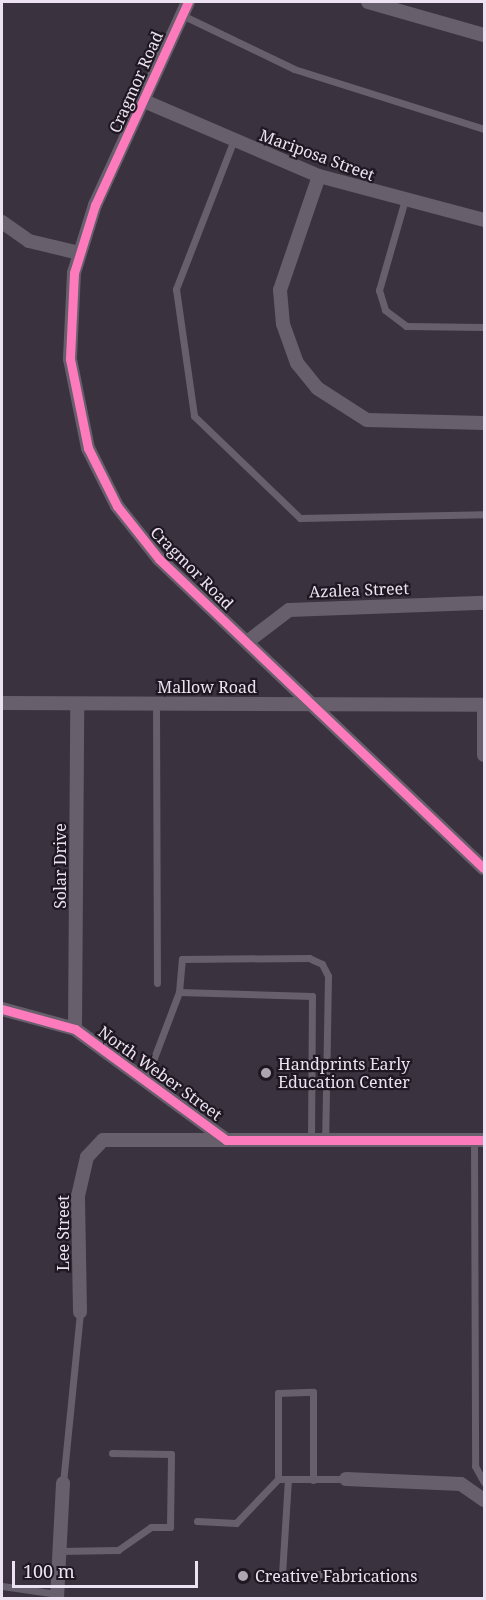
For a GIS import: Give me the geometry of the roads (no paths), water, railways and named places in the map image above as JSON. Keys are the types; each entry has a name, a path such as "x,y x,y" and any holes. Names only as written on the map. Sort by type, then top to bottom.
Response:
{"street":[{"name":"Cragmor Road","path":"188,2 79,253 70,298 69,359 88,448 132,528 246,642 314,704 484,868"},
{"path":"368,2 484,35"},
{"name":"Mariposa Street","path":"144,101 233,142 319,176 404,203 484,220"},
{"path":"319,176 280,290 283,324 297,363 317,388 367,420 484,423"},
{"path":"2,222 28,241 79,253"},
{"name":"Azalea Street","path":"246,642 289,610 484,603"},
{"name":"Mallow Road","path":"2,703 484,705"},
{"name":"Solar Drive","path":"75,1029 77,704"},
{"path":"484,705 484,755"},
{"name":"North Weber Street","path":"2,1009 75,1029 226,1140 479,1140"},
{"name":"Lee Street","path":"80,1312 78,1196 87,1157 103,1140 226,1140"},
{"path":"346,1479 461,1484 484,1500"},
{"path":"57,1596 63,1483"}],"lane":[{"path":"182,15 294,69 484,129"},
{"path":"233,142 176,289 194,416 300,518 484,514"},
{"path":"404,203 379,290 385,310 406,326 484,327"},
{"path":"156,704 158,983"},
{"path":"146,1079 179,993 182,960 309,958 322,964 328,976 318,1140"},
{"path":"179,993 312,996 318,1140"},
{"path":"479,1140 475,1466 484,1482"},
{"path":"63,1483 80,1312"},
{"path":"197,1521 236,1523 278,1479 278,1393 313,1392 313,1480"},
{"path":"59,1551 118,1550 151,1527 170,1527 171,1454 112,1453"},
{"path":"278,1479 346,1479"},
{"path":"288,1479 282,1574 322,1574"},
{"path":"2,1586 57,1596"}],"place":[{"name":"Handprints Early Education Center","path":"266,1073"},
{"name":"Creative Fabrications","path":"243,1576"}]}
